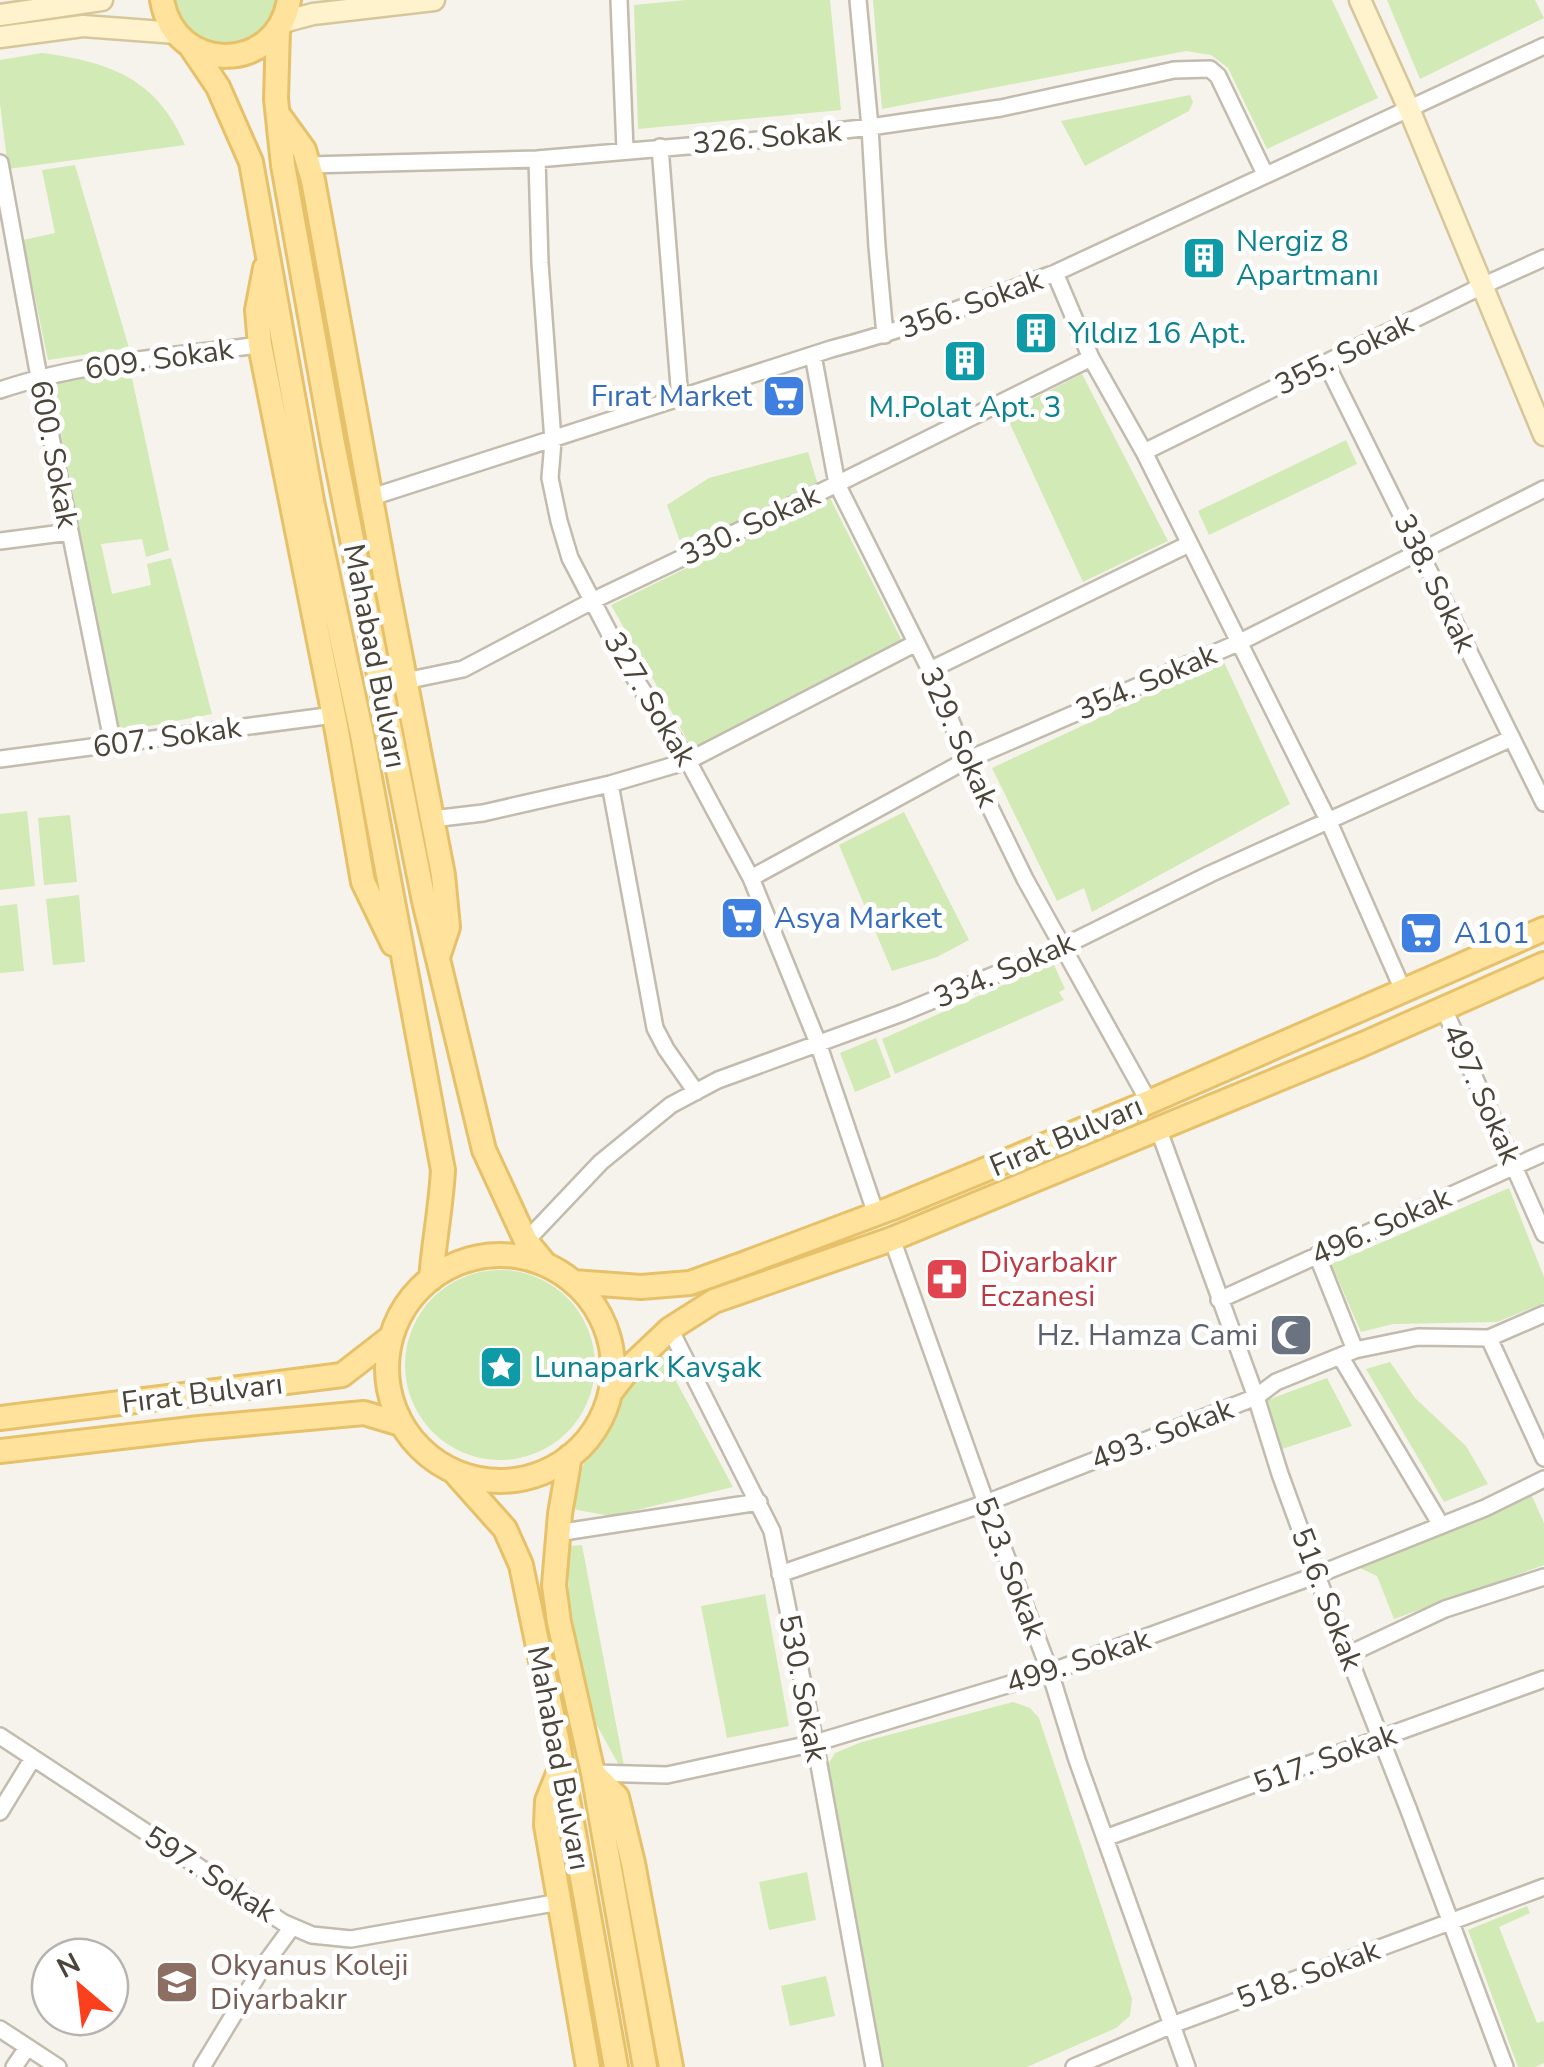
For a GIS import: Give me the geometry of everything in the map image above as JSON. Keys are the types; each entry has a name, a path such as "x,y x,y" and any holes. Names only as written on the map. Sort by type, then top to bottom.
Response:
{"main road":[{"name":"Mahabad Bulvarı","path":"162,0 169,22 218,87 251,162 312,501 362,735 442,1170 431,1279"},
{"name":"Mahabad Bulvarı","path":"283,17 277,112 283,164 337,464 424,900 484,1150 526,1241 546,1264"},
{"path":"183,40 211,55 232,57 252,51 270,39 283,17"},
{"path":"277,112 304,150 314,180 443,874 448,926 438,957"},
{"path":"268,250 258,310 260,345 334,715 362,882 405,966"},
{"name":"Fırat Bulvarı","path":"573,1282 642,1287 690,1283 876,1214 1149,1102 1544,929"},
{"name":"Fırat Bulvarı","path":"610,1393 632,1365 670,1330 714,1301 892,1239 1544,964"},
{"path":"486,1256 516,1256 546,1264 573,1282 603,1321 611,1344 613,1368 602,1417 570,1456 543,1472 513,1480 482,1480 453,1471 424,1451 401,1424 390,1396 386,1366 391,1337 406,1305 431,1279 457,1264 486,1256"},
{"path":"708,1276 696,1286 696,1292 699,1298 714,1301"},
{"name":"Fırat Bulvarı","path":"0,1418 342,1375 391,1337"},
{"name":"Fırat Bulvarı","path":"0,1451 364,1412 401,1424"},
{"name":"Mahabad Bulvarı","path":"570,1456 554,1585 593,1773 645,2067"},
{"name":"Mahabad Bulvarı","path":"453,1471 505,1529 521,1565 562,1764 616,2067"},
{"path":"562,1764 547,1801 546,1825 588,2067"},
{"path":"593,1773 617,1797 671,2067"}],"street":[{"path":"0,15 102,0"},
{"path":"283,17 434,0"},
{"path":"619,0 625,150"},
{"path":"858,0 885,335"},
{"path":"1360,0 1544,435"},
{"path":"0,37 83,26 183,40"},
{"name":"356. Sokak","path":"372,497 954,312 1055,272 1544,46"},
{"name":"326. Sokak","path":"308,165 537,159 770,139 1007,107 1174,70 1210,69 1218,76 1265,174"},
{"path":"660,147 680,399"},
{"name":"327. Sokak","path":"537,159 540,264 554,441 550,478 570,558 625,662 688,761 751,878 818,1043 876,1214"},
{"name":"600. Sokak","path":"0,163 113,744"},
{"name":"355. Sokak","path":"1144,452 1544,258"},
{"path":"1055,272 1092,358 1144,452 1329,822 1403,990"},
{"name":"609. Sokak","path":"0,390 39,377 260,345"},
{"name":"329. Sokak","path":"813,355 837,484 930,670 1024,880 1149,1102"},
{"name":"330. Sokak","path":"405,681 463,669 594,600 1092,358"},
{"name":"338. Sokak","path":"1326,363 1544,802"},
{"name":"354. Sokak","path":"751,878 967,760 1240,642 1544,490"},
{"path":"0,541 70,532"},
{"path":"930,670 1189,544"},
{"path":"432,819 484,813 610,784 688,761 916,643"},
{"name":"607. Sokak","path":"0,759 334,715"},
{"name":"334. Sokak","path":"526,1241 601,1162 671,1105 718,1080 902,1013 1062,947 1210,874 1512,738"},
{"path":"610,784 655,1028 696,1092"},
{"name":"497. Sokak","path":"1444,1009 1544,1234"},
{"name":"516. Sokak","path":"1158,1128 1317,1576 1505,2067"},
{"name":"496. Sokak","path":"1219,1300 1544,1153"},
{"name":"523. Sokak","path":"892,1239 1050,1672 1187,2067"},
{"path":"1317,1255 1347,1353 1441,1525"},
{"name":"493. Sokak","path":"780,1574 986,1504 1256,1396 1276,1382 1347,1353 1418,1337 1489,1338 1544,1314"},
{"name":"530. Sokak","path":"670,1330 772,1530 874,2067"},
{"path":"1489,1338 1544,1458"},
{"name":"499. Sokak","path":"593,1773 667,1775 815,1742 1050,1672 1317,1576 1486,1508 1544,1479"},
{"path":"558,1533 759,1502"},
{"path":"1348,1655 1445,1609 1544,1577"},
{"name":"517. Sokak","path":"1105,1838 1544,1679"},
{"name":"597. Sokak","path":"0,1736 292,1927 312,1935 351,1938 560,1902"},
{"path":"0,1812 33,1758"},
{"name":"518. Sokak","path":"1074,2067 1172,2025 1544,1887"},
{"path":"202,2067 262,1968 292,1927"},
{"path":"0,2030 58,2067"},
{"path":"14,2067 28,2048"}],"green space":[{"path":"175,0 278,0 271,19 259,34 227,45 210,43 195,34 182,20"},
{"path":"686,0 830,0 841,110 638,129 634,5"},
{"path":"873,0 1332,0 1378,98 1267,149 1228,68 1211,55 1186,51 882,109"},
{"path":"1387,0 1535,0 1544,18 1420,79"},
{"path":"42,53 89,62 128,77 160,104 185,145 8,169 0,103 0,60"},
{"path":"1190,95 1193,102 1189,111 1085,166 1061,121"},
{"path":"75,165 129,348 48,360 23,240 55,233 42,170"},
{"path":"130,369 169,550 146,557 142,539 101,544 112,594 151,585 147,564 171,558 212,714 118,732 51,380"},
{"path":"1082,374 1168,541 1083,582 1005,413"},
{"path":"1346,440 1357,464 1209,535 1198,511"},
{"path":"808,452 818,485 683,550 667,505 709,478"},
{"path":"830,498 902,641 693,750 611,605"},
{"path":"1223,660 1290,804 1092,912 1084,888 1057,901 992,768"},
{"path":"27,811 35,886 0,890 0,814"},
{"path":"904,812 969,940 937,957 892,971 839,845"},
{"path":"70,815 77,882 44,885 38,818"},
{"path":"79,895 85,962 53,965 46,899"},
{"path":"17,904 24,971 0,973 0,906"},
{"path":"1053,963 1065,989 1059,992 1064,1000 895,1074 882,1039"},
{"path":"876,1038 891,1077 855,1092 840,1053"},
{"path":"1509,1188 1544,1277 1544,1303 1497,1322 1393,1324 1361,1332 1331,1264"},
{"path":"500,1270 536,1277 567,1298 588,1329 595,1365 588,1401 567,1432 536,1453 500,1460 464,1453 433,1432 412,1401 405,1365 412,1329 433,1298 464,1277"},
{"path":"661,1353 733,1487 611,1516 577,1510 573,1505 578,1482 594,1443 626,1391"},
{"path":"1390,1362 1415,1398 1466,1446 1488,1484 1444,1502 1366,1369"},
{"path":"1327,1378 1352,1426 1282,1449 1267,1400"},
{"path":"1532,1496 1544,1523 1544,1565 1394,1619 1377,1576 1358,1567"},
{"path":"582,1545 624,1766 620,1767 596,1724 579,1656 569,1597 567,1550"},
{"path":"765,1594 789,1726 727,1738 701,1606"},
{"path":"1013,1702 1030,1708 1039,1718 1132,1999 1130,2016 1116,2028 1027,2067 880,2067 826,1768 835,1753 862,1742"},
{"path":"807,1872 816,1920 769,1930 759,1882"},
{"path":"1527,1906 1530,1913 1499,1927 1537,2023 1544,2021 1544,2063 1518,2067 1468,1930"},
{"path":"826,1976 835,2016 790,2026 781,1986"}],"place":[{"name":"Nergiz 8 Apartmanı","path":"1204,258"},
{"name":"Yıldız 16 Apt.","path":"1036,333"},
{"name":"M.Polat Apt. 3","path":"965,361"},
{"name":"Fırat Market","path":"784,396"},
{"name":"Asya Market","path":"742,918"},
{"name":"A101","path":"1421,933"},
{"name":"Diyarbakır Eczanesi","path":"947,1279"},
{"name":"Hz. Hamza Cami","path":"1291,1335"},
{"name":"Lunapark Kavşak","path":"501,1367"},
{"name":"Okyanus Koleji Diyarbakır","path":"177,1982"}]}
